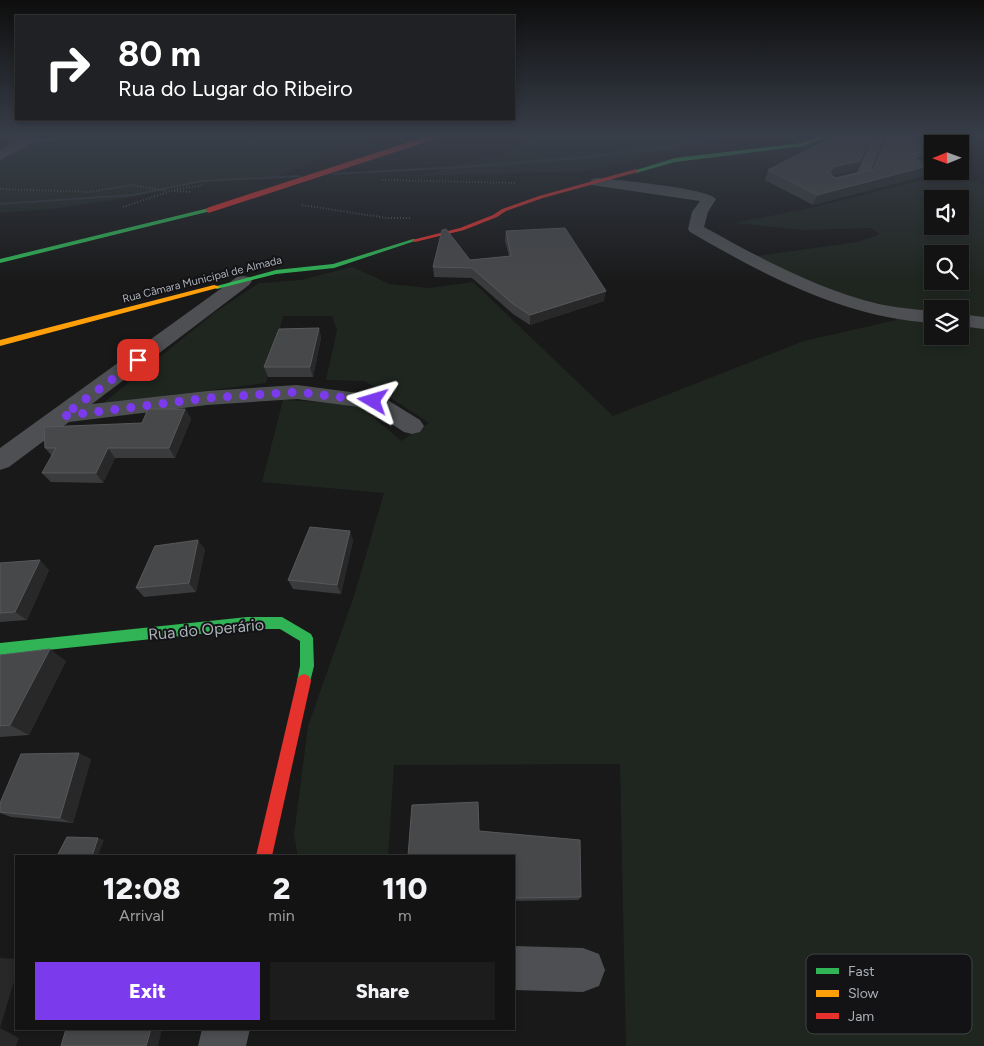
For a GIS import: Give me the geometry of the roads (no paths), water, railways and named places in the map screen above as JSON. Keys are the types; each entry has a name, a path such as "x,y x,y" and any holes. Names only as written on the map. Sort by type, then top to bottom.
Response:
{"street":[{"path":"0,261 209,210 286,186"},
{"name":"Rua Câmara Municipal de Almada","path":"0,343 276,272 334,266 413,240 462,229 541,196 582,186"},
{"path":"627,186 698,195 708,200 700,212 696,229 740,254 806,286 843,300 881,311 924,316"},
{"path":"0,461 243,281"},
{"path":"969,321 984,323"},
{"path":"63,416 207,398 297,392 373,401 412,426"},
{"name":"Rua do Operário","path":"0,649 247,623 282,623 306,638 307,666 264,855"},
{"path":"515,968 583,970"},
{"path":"222,1046 226,1030"}],"waterway":[{"path":"0,204 133,195 179,186"}]}
